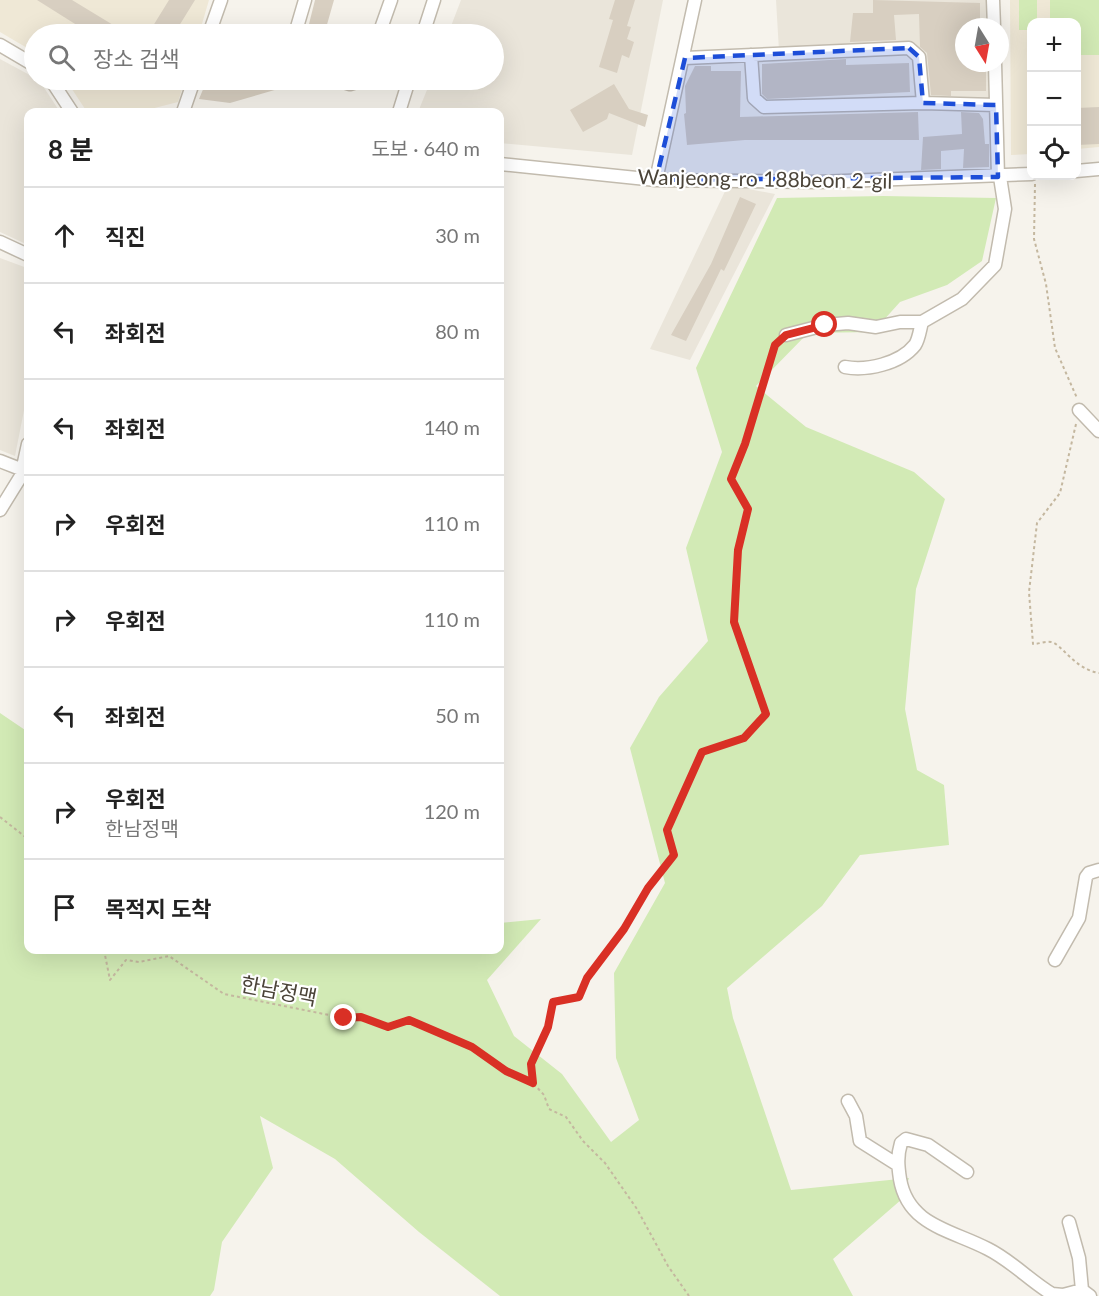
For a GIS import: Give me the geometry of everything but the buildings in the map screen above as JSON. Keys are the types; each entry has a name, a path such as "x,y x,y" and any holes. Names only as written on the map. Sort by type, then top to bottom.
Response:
{"street":[{"path":"213,24 221,0"},
{"path":"298,24 305,0"},
{"path":"383,24 391,0"},
{"path":"656,180 685,58 695,0"},
{"path":"993,0 994,18"},
{"path":"425,24 429,1"},
{"path":"0,45 24,58"},
{"path":"685,58 909,48 920,57 923,103"},
{"path":"751,55 754,98 764,107 923,103 996,105"},
{"path":"786,335 825,325 848,323 876,327 900,322 922,322 962,300 995,265 1005,209 999,177 995,72"},
{"path":"58,90 69,108"},
{"path":"184,108 191,90"},
{"path":"400,108 406,90"},
{"name":"Wanjeong-ro 188beon 2-gil","path":"504,164 656,180 818,182 1027,177"},
{"path":"1081,171 1099,170"},
{"path":"0,242 24,253"},
{"path":"844,367 873,367 898,358 915,344 922,322"},
{"path":"1078,410 1099,431"},
{"path":"0,461 23,470"},
{"path":"0,510 15,490 24,465"},
{"path":"1055,960 1079,918 1086,877 1089,873 1099,870"},
{"path":"848,1101 856,1116 860,1141 898,1166"},
{"path":"967,1172 928,1145 906,1139 901,1143 898,1166 902,1190 908,1205 917,1215 988,1249 1052,1294 1086,1293 1069,1222"}],"path":[{"path":"1034,180 1034,239 1046,284 1055,348 1071,378 1078,410 1060,493 1037,523 1029,592 1030,632 1032,644 1049,641 1058,644 1077,665 1099,673"},
{"path":"688,1296 668,1266 637,1209 605,1163 583,1141 566,1117 549,1109 544,1095 533,1083 531,1064 548,1027 553,1002 579,997 587,978 624,929 648,888 674,855 667,830 702,752 744,738 766,714 734,622 738,550 748,509 731,479 745,444 775,345 786,335"},
{"path":"0,817 24,836"},
{"name":"한남정맥","path":"105,954 110,980 126,960 139,962 169,956 224,994 344,1018 361,1017 388,1027 409,1020 472,1047 506,1071 533,1083"}],"highlighted area":[{"path":"909,48 919,57 923,103 996,105 998,177 656,180 685,58"}],"shaded area":[{"path":"0,0 209,0 202,24 24,24 24,46 0,32"},
{"path":"461,0 663,0 632,155 504,143 504,108 420,108 427,90 504,90 504,24 452,24"},
{"path":"776,0 989,0 990,18 955,18 955,72 992,72 994,103 924,101 922,56 909,46 779,51"},
{"path":"1010,0 1099,0 1099,147 1081,149 1081,18 1027,18 1027,154 1011,155"},
{"path":"0,59 24,72 24,90 46,90 57,108 24,108 24,243 0,232"},
{"path":"73,90 182,90 178,102 155,108 84,108"},
{"path":"728,185 775,194 690,360 650,349"},
{"path":"0,258 24,267 24,410 15,456 0,450"}],"green space":[{"path":"1019,0 1037,0 1037,18 1027,18 1027,30 1019,30"},
{"path":"1050,0 1099,0 1099,55 1081,55 1081,18 1050,18"},
{"path":"883,196 996,198 982,261 947,285 900,302 873,332 808,333 756,386 806,427 914,472 945,499 916,589 905,709 917,770 944,785 949,845 860,855 822,906 727,988 733,1018 791,1190 909,1178 902,1199 833,1259 853,1296 500,1296 419,1232 335,1159 260,1116 273,1168 222,1242 214,1290 210,1296 0,1296 0,713 24,729 24,954 504,954 504,923 541,919 487,980 514,1036 562,1074 611,1142 639,1120 616,1058 614,973 665,883 630,748 659,697 708,641 686,548 722,452 696,368 777,198"}],"route":[{"path":"344,1018 361,1017 388,1027 409,1020 443,1037 449,1036 472,1047 506,1071 533,1083 531,1064 548,1027 553,1002 579,997 587,978 624,929 648,888 674,855 667,830 702,752 744,738 766,714 734,622 738,550 748,509 731,479 745,444 775,345 786,335 825,325"}]}
